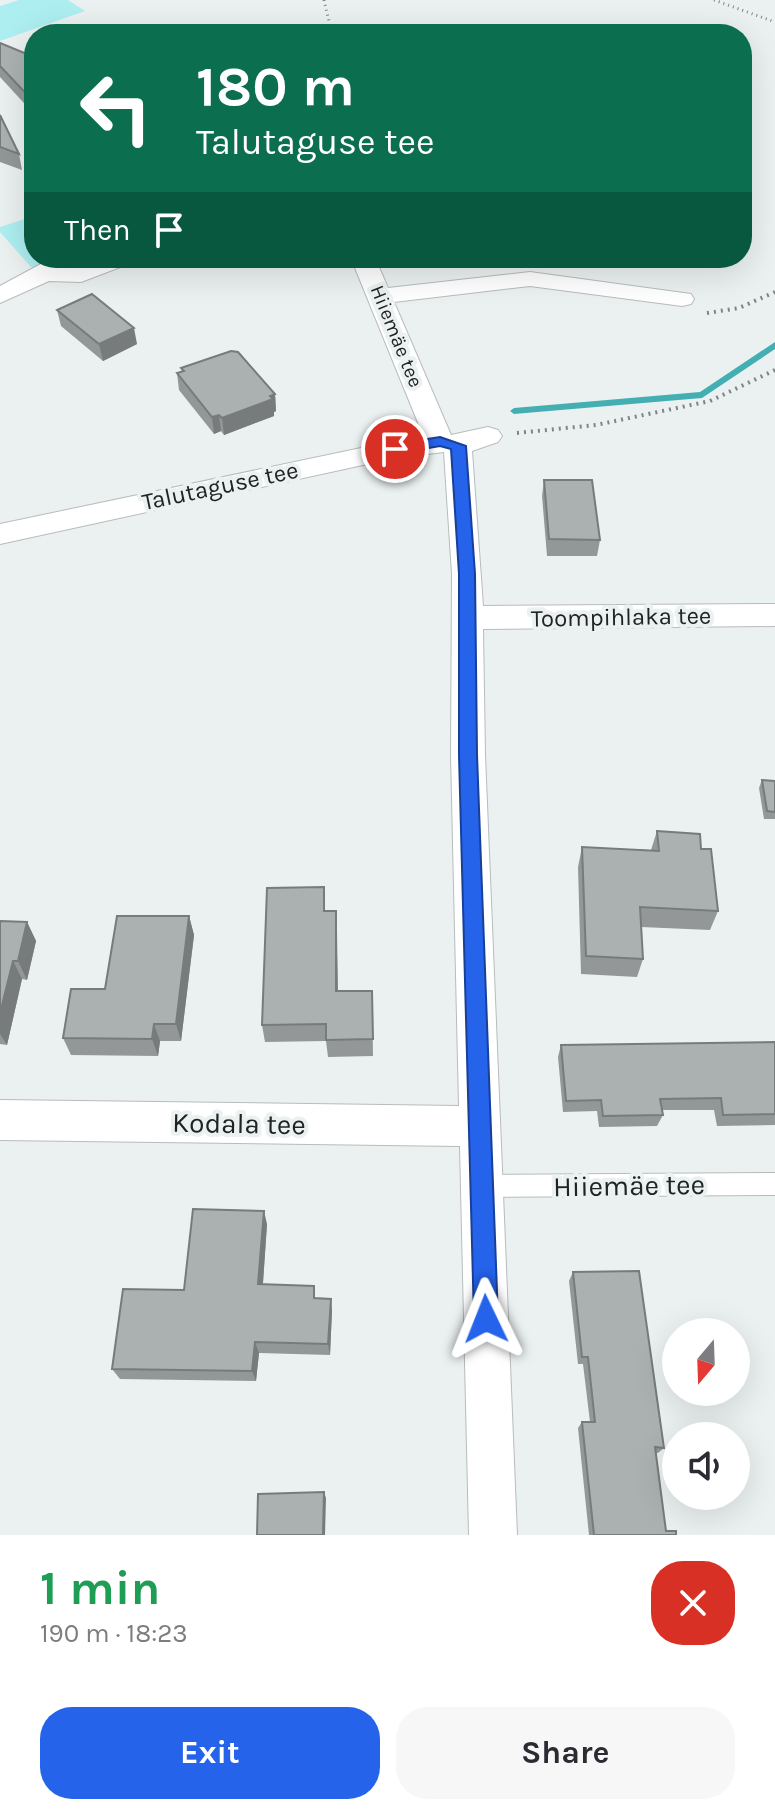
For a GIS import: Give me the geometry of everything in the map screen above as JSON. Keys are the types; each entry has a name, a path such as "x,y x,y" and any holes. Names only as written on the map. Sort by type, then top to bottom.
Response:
{"street":[{"path":"1,291 52,268"},
{"path":"62,268 81,275 98,268"},
{"name":"Hiiemäe tee","path":"368,268 449,444 467,618 468,755 493,1535"},
{"path":"381,296 453,285 530,279 690,306"},
{"path":"449,444 488,436"},
{"name":"Talutaguse tee","path":"0,534 449,444"},
{"name":"Toompihlaka tee","path":"467,618 775,615"},
{"name":"Kodala tee","path":"0,1120 479,1126"}],"lane":[{"name":"Hiiemäe tee","path":"482,1186 775,1184"}],"path":[{"path":"324,0 330,24"},
{"path":"714,0 775,22"},
{"path":"690,306 739,308 775,292"},
{"path":"488,436 596,425 710,401 775,370"}],"shaded area":[{"path":"19,0 68,0 85,11 48,24 24,24 24,33 0,41 0,6"},
{"path":"24,219 24,259 0,232 0,227"}],"building":[{"path":"0,43 24,53 24,91 0,66"},
{"path":"0,115 19,154 0,147"},
{"path":"92,294 134,328 99,344 57,310"},
{"path":"231,351 238,352 275,394 270,396 273,399 222,418 219,415 212,417 177,373 184,371 181,368"},
{"path":"544,480 592,480 600,540 549,539"},
{"path":"762,780 775,781 775,812 767,811"},
{"path":"657,831 700,834 701,849 711,849 718,911 640,907 643,959 586,956 582,847 659,851"},
{"path":"324,887 324,911 336,911 336,991 372,991 373,1039 326,1040 326,1024 262,1025 267,888"},
{"path":"117,916 189,916 176,1024 154,1024 152,1039 63,1038 71,989 105,989"},
{"path":"0,921 27,922 18,961 13,961 0,1013"},
{"path":"775,1042 775,1114 723,1115 721,1098 660,1099 663,1115 603,1116 601,1100 566,1101 561,1045"},
{"path":"193,1209 264,1211 258,1284 314,1286 314,1298 331,1299 328,1344 255,1342 252,1371 112,1369 123,1289 184,1290"},
{"path":"639,1271 662,1434 662,1448 655,1447 662,1510 666,1531 676,1531 676,1535 594,1535 582,1422 595,1422 588,1357 582,1357 573,1272"},
{"path":"324,1492 323,1535 257,1535 258,1494"}],"waterway":[{"path":"514,411 702,395 775,345"}],"route":[{"path":"395,449 440,442 458,446 467,574 468,755 486,1319"}]}
